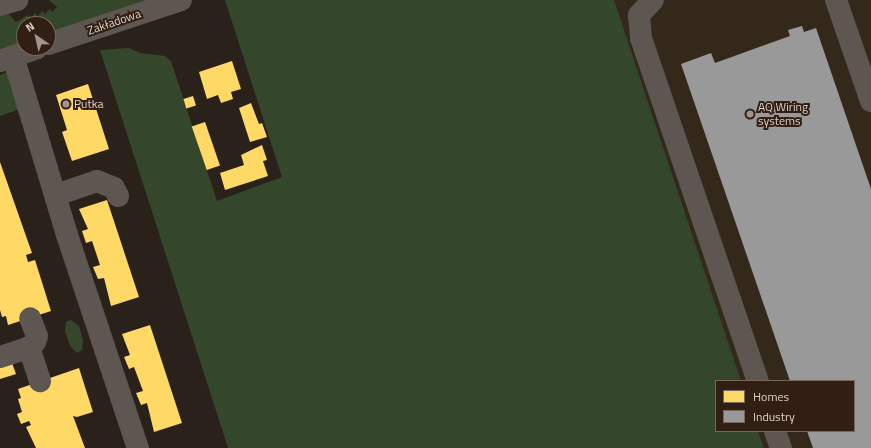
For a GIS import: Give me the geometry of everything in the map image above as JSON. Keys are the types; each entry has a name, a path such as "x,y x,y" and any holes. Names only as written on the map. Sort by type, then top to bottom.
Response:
{"street":[{"path":"0,5 17,0"},
{"name":"Zakładowa","path":"56,41 181,0"},
{"path":"836,0 871,101"},
{"path":"646,2 639,15 638,25 641,38 758,380"},
{"path":"16,55 6,58 56,195 138,448"},
{"path":"56,195 97,181 114,188 118,196"},
{"path":"0,357 29,347 35,342 37,336 30,318"},
{"path":"29,347 40,381"},
{"path":"775,432 781,448"}],"shaded area":[{"path":"614,0 871,0 871,448 764,448 758,432 855,432 855,380 741,380"}],"green space":[{"path":"49,0 157,0 56,34 56,16 38,16 42,11 45,14 50,9 52,12 57,7"},
{"path":"225,0 614,0 741,380 715,380 715,432 758,432 764,448 228,448 100,50 129,48 140,53 165,56 171,61 217,201 282,177"},
{"path":"4,9 16,22 16,48 0,53 0,11"},
{"path":"8,72 23,108 0,116 0,75"},
{"path":"71,320 79,326 83,340 82,350 77,353 70,346 65,331 66,322"}],"building: Homes":[{"path":"232,61 241,89 231,92 233,99 221,103 218,95 207,99 199,72"},
{"path":"88,84 109,149 72,161 62,132 67,130 56,95"},
{"path":"193,96 196,106 186,108 183,99"},
{"path":"251,103 259,124 262,123 267,137 250,142 239,108"},
{"path":"205,122 220,165 207,170 192,127"},
{"path":"262,145 267,160 263,161 268,176 225,190 220,173 244,165 241,155"},
{"path":"0,162 32,253 26,255 28,262 35,260 51,311 8,325 6,316 2,317 0,310"},
{"path":"107,200 139,297 111,306 104,278 98,279 93,267 100,265 92,241 86,243 82,231 88,229 79,209"},
{"path":"150,325 182,423 154,432 147,403 141,405 136,393 143,391 134,367 129,369 124,357 130,355 122,334"},
{"path":"12,363 16,374 0,379 0,368"},
{"path":"79,368 93,412 77,417 73,416 85,448 36,448 26,427 31,425 29,421 21,424 17,414 22,412 18,399 21,398 18,389"}],"building: Industry":[{"path":"802,26 804,32 816,28 871,189 871,448 813,448 807,432 855,432 855,380 790,380 681,64 711,53 715,63 790,36 788,30"}],"place":[{"name":"Putka","path":"66,104"},
{"name":"AQ Wiring systems","path":"750,114"}]}
